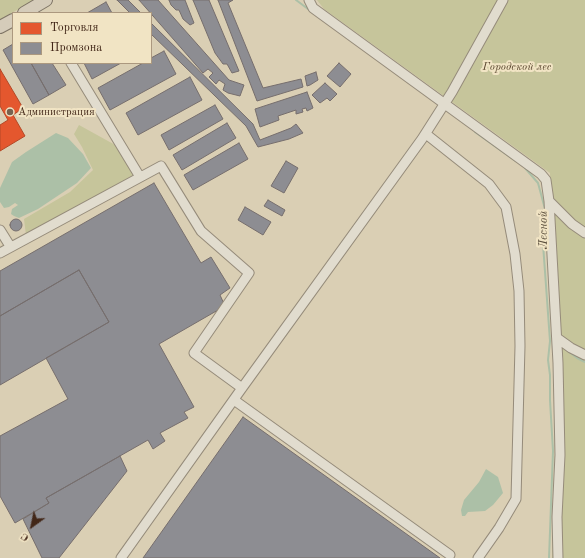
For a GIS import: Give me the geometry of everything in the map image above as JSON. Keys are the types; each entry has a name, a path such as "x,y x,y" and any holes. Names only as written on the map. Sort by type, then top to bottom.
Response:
{"main road":[{"path":"26,12 41,6"},
{"path":"0,28 12,21"}],"street":[{"path":"309,0 313,8 542,174 546,180 549,201 557,338 560,455 557,517 558,558"},
{"path":"121,558 426,134 452,92 503,0"},
{"path":"72,64 140,177"},
{"path":"426,134 489,184 498,195 506,207 515,254 519,291 520,346 516,499 499,528 478,558"},
{"path":"0,253 10,246 161,166 201,230 249,273 194,353 242,388"},
{"path":"549,201 572,224 585,233"},
{"path":"0,230 10,246"},
{"path":"557,338 571,348 585,355"},
{"path":"234,400 450,555"}],"green space":[{"path":"0,0 34,0 12,12 0,20"},
{"name":"Городской лес","path":"317,0 585,0 585,558 552,558 556,415 549,253 552,216 550,173 324,9"},
{"path":"79,125 117,146 135,175 26,235 24,219 70,192 93,170 74,134"}],"shaded area":[{"path":"56,133 68,138 83,154 91,168 77,183 38,209 19,218 14,216 11,214 12,209 18,205 15,203 4,208 0,202 0,188 12,162"},
{"path":"486,469 498,477 503,493 493,505 485,511 468,512 465,516 462,516 461,510 464,500 479,482"}],"building: Торговля":[{"name":"Администрация","path":"0,69 23,108 13,115 25,136 0,151 0,125 8,120 0,106"}],"building: Промзона":[{"path":"117,0 128,0 140,12 129,12"},
{"path":"139,0 158,0 229,80 244,85 240,96 223,90 225,84 219,80 216,84 209,77 213,73 208,69 203,73 152,15 152,12 150,12"},
{"path":"169,0 185,0 194,23 190,25 183,19 179,10 176,10 171,5"},
{"path":"193,0 209,0 239,71 232,73 227,64 223,64 215,53"},
{"path":"218,0 233,0 228,3 263,88 301,79 303,87 257,101"},
{"path":"106,2 111,12 89,12"},
{"path":"152,24 253,124 260,140 291,128 296,124 303,133 289,139 258,147 246,126 152,35"},
{"path":"12,45 12,64 32,64 49,95 33,104 3,50"},
{"path":"164,51 176,74 110,110 98,88 141,64 152,64 152,57"},
{"path":"339,63 351,74 340,87 327,76"},
{"path":"32,64 53,64 66,85 49,95"},
{"path":"84,64 119,64 92,79"},
{"path":"316,72 318,80 307,86 305,76"},
{"path":"190,77 202,100 138,135 126,113"},
{"path":"325,83 337,94 330,101 327,98 320,103 312,95"},
{"path":"307,92 313,108 307,111 306,108 302,109 303,112 296,114 296,110 278,116 279,120 260,127 255,109"},
{"path":"215,105 223,119 169,150 161,135"},
{"path":"227,123 236,138 182,170 173,155"},
{"path":"239,143 248,159 193,190 184,175"},
{"path":"286,161 298,168 284,193 271,186"},
{"path":"154,183 201,263 211,257 230,288 220,295 225,306 159,344 194,407 184,412 188,418 160,433 165,441 153,449 148,440 46,498 49,503 15,523 0,496 0,436 68,399 46,358 109,322 79,270 0,316 0,271"},
{"path":"268,200 285,210 282,216 264,206"},
{"path":"245,207 271,222 263,235 238,220"},
{"path":"14,219 18,219 22,225 18,231 14,231 10,227 10,223"},
{"path":"79,270 109,322 0,385 0,316"},
{"path":"243,417 440,558 143,558"},
{"path":"120,456 127,471 59,558 42,558 23,519 49,503 46,498"}],"waterway":[{"name":"Лесной","path":"296,0 312,12"},
{"name":"Лесной","path":"475,132 517,162"},
{"name":"Лесной","path":"525,168 538,183 545,209 546,235 543,244 550,341 548,360 553,451 549,558"},
{"path":"568,351 585,362"}],"place":[{"name":"Администрация","path":"10,112"}]}
